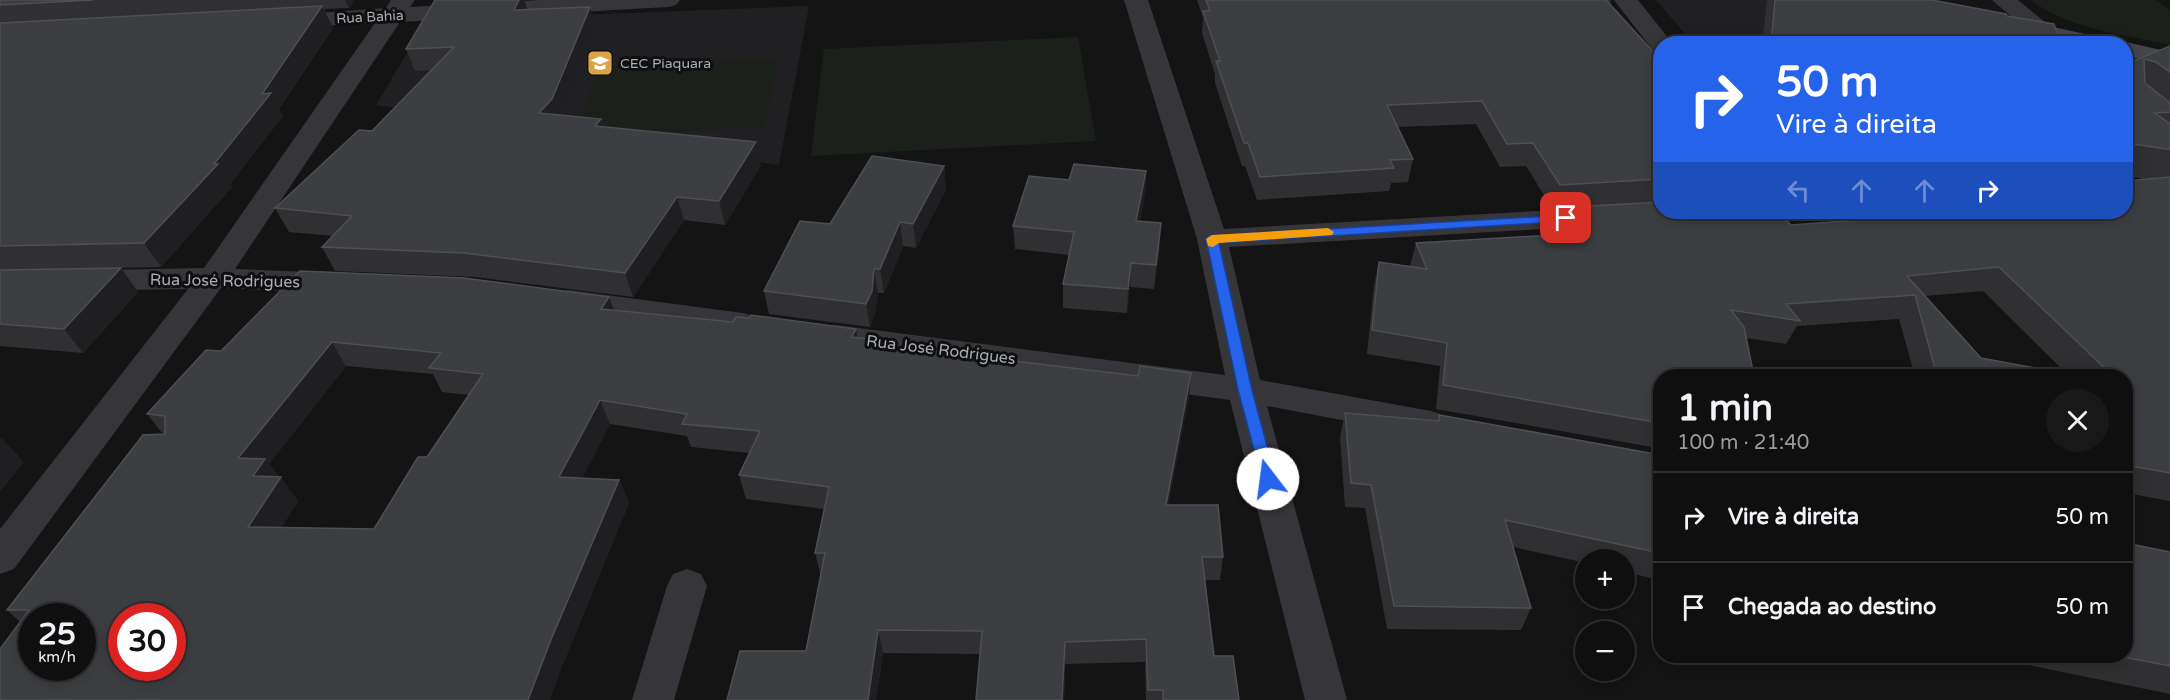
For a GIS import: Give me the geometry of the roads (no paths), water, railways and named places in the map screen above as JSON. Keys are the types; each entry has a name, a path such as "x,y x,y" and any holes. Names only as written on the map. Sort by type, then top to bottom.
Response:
{"street":[{"name":"Rua Bahia","path":"261,22 398,8 668,0"},
{"path":"1136,0 1212,239 1245,390 1326,700"},
{"path":"1626,0 1655,36"},
{"path":"2004,0 2049,36"},
{"path":"0,558 213,279 398,8"},
{"path":"1988,19 2044,36"},
{"path":"2133,51 2170,59"},
{"path":"1212,239 1653,214"},
{"name":"Rua José Rodrigues","path":"0,282 213,279 368,285"},
{"path":"535,297 772,328"},
{"name":"Rua José Rodrigues","path":"807,333 1245,390 1465,430"},
{"path":"653,700 687,586"}],"place":[{"name":"CEC Piaquara","path":"600,63"}]}
